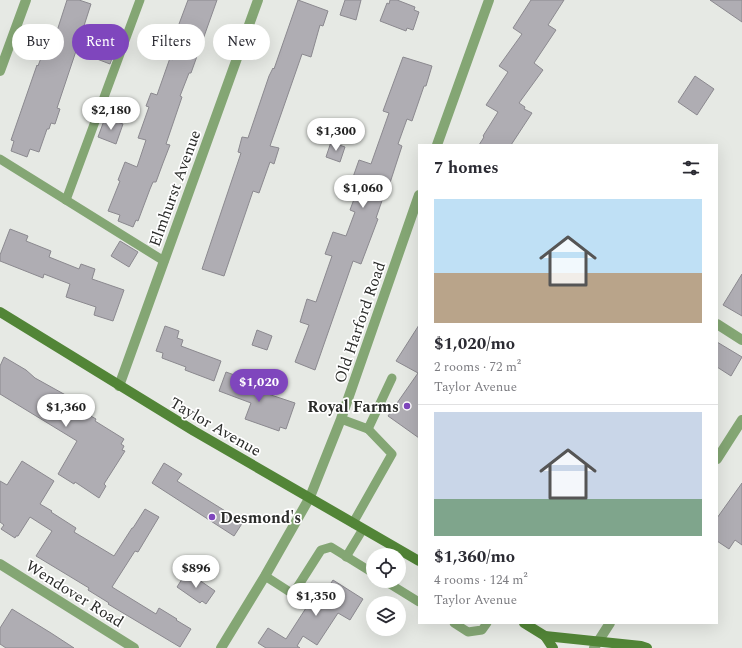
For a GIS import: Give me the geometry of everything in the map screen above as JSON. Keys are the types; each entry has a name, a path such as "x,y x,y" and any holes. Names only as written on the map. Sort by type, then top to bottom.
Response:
{"main road":[{"name":"Taylor Avenue","path":"0,312 119,386 418,560"},
{"path":"526,624 545,636 596,645 641,646 647,648"},
{"path":"545,636 553,648"}],"street":[{"path":"0,71 26,0"},
{"name":"Elmhurst Avenue","path":"119,386 258,0"},
{"path":"438,144 488,0"},
{"name":"Old Harford Road","path":"221,648 265,576 310,497 341,419 418,198"},
{"path":"718,325 742,340"},
{"path":"718,457 742,420"},
{"name":"Wendover Road","path":"0,564 134,648"},
{"path":"596,645 609,624"}],"lane":[{"path":"66,200 140,0"},
{"path":"0,159 164,261"},
{"path":"368,429 392,378"},
{"path":"341,419 368,429 392,454 353,523"},
{"path":"346,557 363,529"},
{"path":"265,576 293,594 321,550 331,548 366,569"},
{"path":"396,588 418,601"},
{"path":"456,624 468,632 482,630 486,624"}],"building":[{"path":"67,0 79,0 91,4 85,24 72,24 73,60 57,108 60,109 55,124 51,123 49,129 47,129 39,152 30,149 27,157 11,151 14,141 11,140 37,65 38,66 40,60 64,60 64,24 59,24"},
{"path":"188,0 217,0 205,34 205,24 179,24"},
{"path":"298,0 328,11 323,26 320,25 311,57 302,54 270,146 279,148 274,164 270,162 259,193 253,191 224,276 202,269 241,153 238,152 242,137 248,138 269,76 273,68 274,69"},
{"path":"345,0 361,0 356,20 340,15"},
{"path":"390,0 397,0 415,7 414,10 419,12 413,30 407,28 406,31 380,21 387,3 389,4"},
{"path":"531,0 564,0 548,25 556,30 534,63 543,70 519,103 525,107 524,109 532,113 512,144 480,144 498,112 486,105 508,72 499,66 522,34 513,28"},
{"path":"710,0 742,0 742,22"},
{"path":"403,57 432,66 412,121 407,119 398,144 402,146 387,192 385,192 376,218 378,219 361,264 353,261 315,370 295,362 309,325 300,322 307,299 316,302 332,256 325,254 333,232 346,236 355,212 350,210 360,183 352,180 359,160 371,164 389,113 383,111"},
{"path":"100,60 111,60 110,64"},
{"path":"169,60 196,60 180,96 182,97 166,144 170,145 156,182 153,182 138,221 136,220 133,227 118,221 120,215 108,211 120,181 118,180 125,162 137,167 146,140 138,138 149,107 146,106 151,93 157,95"},
{"path":"695,76 714,89 697,115 678,102"},
{"path":"105,118 123,124 116,144 98,137"},
{"path":"331,142 345,147 340,162 326,157"},
{"path":"10,229 28,236 26,241 51,251 49,257 79,269 81,264 95,269 92,279 124,290 113,321 94,315 96,307 66,297 70,284 44,274 43,278 0,261 0,255"},
{"path":"120,241 138,252 129,267 111,256"},
{"path":"742,274 742,316 723,305"},
{"path":"165,326 179,331 177,338 183,340 181,346 221,361 214,381 185,370 186,367 162,358 163,353 156,351"},
{"path":"418,327 418,373 396,361"},
{"path":"257,330 272,336 267,350 252,345"},
{"path":"718,343 742,357 731,376 718,368"},
{"path":"4,357 26,370 35,378 71,398 68,403 96,419 95,421 124,439 121,444 124,446 122,450 125,451 104,484 106,486 99,498 75,482 74,484 58,474 77,441 0,394 0,366"},
{"path":"226,372 251,381 250,384 263,389 262,392 295,403 286,429 280,427 279,431 245,419 251,403 219,391"},
{"path":"418,373 418,437 388,416"},
{"path":"22,461 54,481 40,504 76,528 74,532 114,556 145,509 159,517 138,552 135,551 112,587 156,614 159,608 191,629 180,647 108,604 109,603 88,590 89,588 36,556 52,531 30,517 18,536 15,538 1,529 4,525 0,522 0,481 7,485"},
{"path":"164,463 182,474 177,481 243,522 234,536 152,483"},
{"path":"742,483 742,545 735,540 729,549 718,542 718,517"},
{"path":"186,573 191,576 192,575 215,591 206,604 202,601 200,603 177,587"},
{"path":"333,580 363,599 350,620 338,613 317,645 303,636 297,646 300,648 266,648 258,643 268,628 286,639 317,591 327,589"},
{"path":"12,609 74,648 6,648 0,644 0,628"}],"place":[{"name":"Royal Farms","path":"407,406"},
{"name":"Desmond's","path":"212,517"}]}
